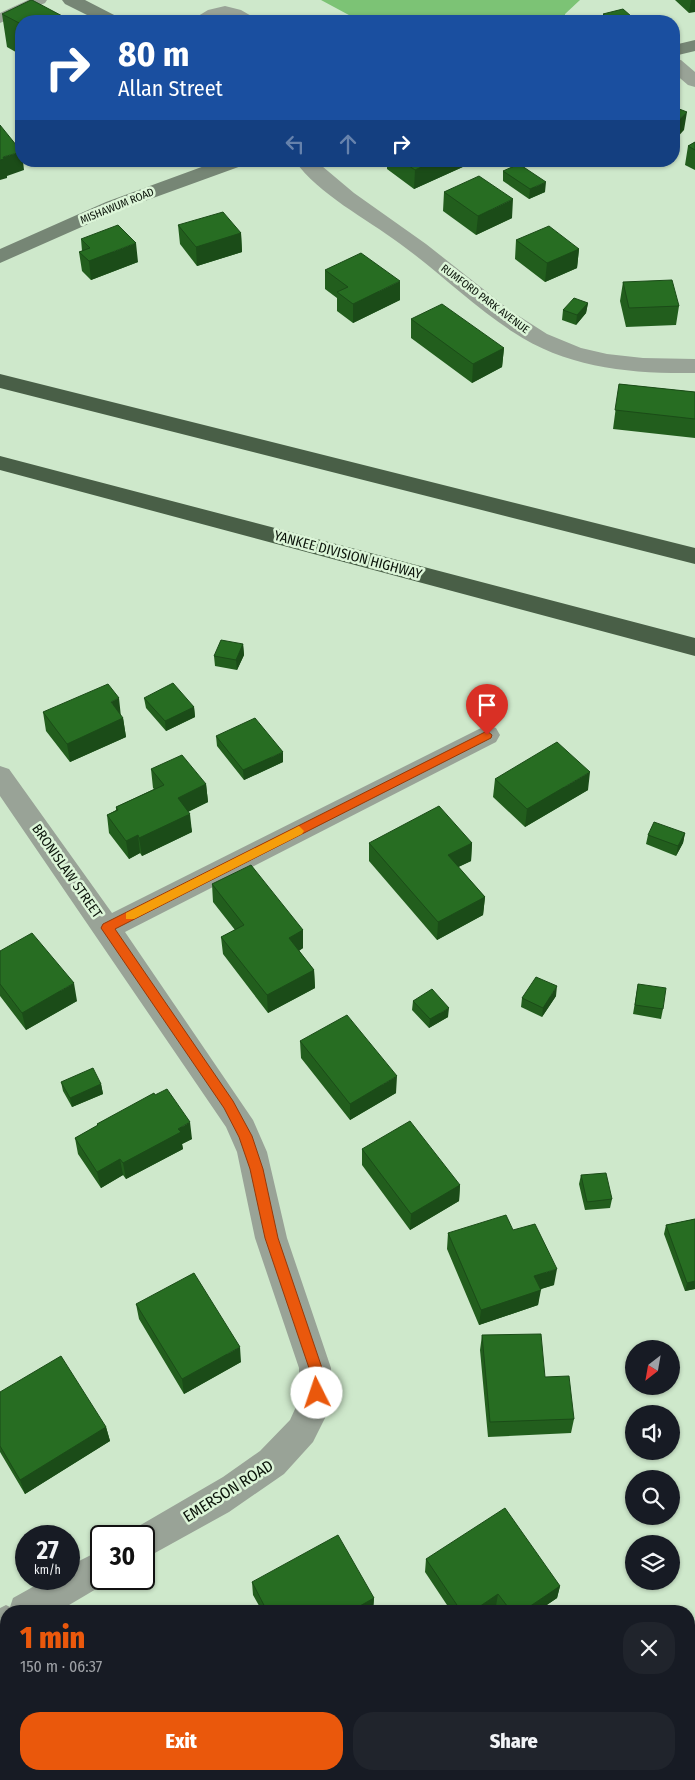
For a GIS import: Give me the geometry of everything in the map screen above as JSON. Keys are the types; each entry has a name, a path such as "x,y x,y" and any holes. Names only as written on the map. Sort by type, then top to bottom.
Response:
{"highway":[{"path":"0,381 695,556"},
{"name":"YANKEE DIVISION HIGHWAY","path":"0,463 695,647"}],"main road":[{"path":"71,0 100,15"},
{"path":"680,49 695,45"},
{"name":"MISHAWUM ROAD","path":"0,257 113,206 220,167"}],"street":[{"path":"680,69 695,81"},
{"name":"RUMFORD PARK AVENUE","path":"312,167 336,189 418,248 521,328 541,339 567,351 603,360 695,366"},
{"path":"107,928 487,735"},
{"name":"BRONISLAW STREET","path":"0,776 229,1104 249,1144 272,1238 316,1368 318,1382 315,1403 303,1429"},
{"name":"EMERSON ROAD","path":"155,1535 270,1467 293,1444 303,1429"},
{"path":"36,1605 90,1573"}],"lane":[{"path":"0,19 40,0"},
{"path":"209,15 221,9 240,15"}],"green space":[{"path":"321,0 580,0 565,15 349,15"}],"building":[{"path":"32,0 60,15 15,15 15,21 2,14"},
{"path":"623,9 630,15 604,15 603,14"},
{"path":"680,109 687,112 680,118"},
{"path":"0,125 15,144 15,154 3,157 4,159 0,160"},
{"path":"695,142 695,150 688,146"},
{"path":"411,167 421,167 415,170"},
{"path":"512,167 524,167 546,182 530,189 503,171"},
{"path":"479,176 513,199 478,216 444,192"},
{"path":"223,212 241,233 196,247 178,225"},
{"path":"118,225 136,243 89,261 79,252 90,248 81,239"},
{"path":"549,226 579,249 547,263 516,240"},
{"path":"361,253 400,281 353,304 337,292 348,287 325,270"},
{"path":"672,280 679,306 629,308 623,282"},
{"path":"574,298 588,303 577,315 563,310"},
{"path":"442,304 504,348 473,364 411,319"},
{"path":"619,384 695,392 695,419 615,410"},
{"path":"221,640 243,644 236,660 214,656"},
{"path":"173,683 194,707 165,721 144,698"},
{"path":"108,684 119,698 111,702 123,718 67,744 43,712"},
{"path":"255,718 283,752 243,770 216,736"},
{"path":"557,742 590,772 527,809 495,779"},
{"path":"182,755 206,784 178,798 190,814 139,838 138,835 126,841 107,815 118,810 116,807 164,785 151,769"},
{"path":"439,806 472,843 448,855 485,897 438,922 369,843"},
{"path":"654,822 685,833 678,846 648,835"},
{"path":"251,865 303,930 289,938 314,970 267,995 221,937 244,925 212,884"},
{"path":"32,933 74,983 22,1013 0,984 0,951"},
{"path":"536,977 557,986 543,1008 522,998"},
{"path":"638,984 666,988 663,1009 635,1005"},
{"path":"432,989 449,1008 430,1019 413,1001"},
{"path":"347,1015 397,1076 350,1104 300,1041"},
{"path":"93,1068 101,1084 70,1098 61,1082"},
{"path":"167,1089 190,1122 178,1129 181,1132 123,1163 120,1159 97,1172 75,1138 154,1093 155,1095"},
{"path":"410,1121 460,1185 411,1214 362,1149"},
{"path":"606,1173 612,1199 587,1202 581,1175"},
{"path":"506,1215 513,1230 535,1224 557,1269 534,1276 541,1290 481,1310 448,1233"},
{"path":"695,1219 695,1281 687,1283 666,1225"},
{"path":"194,1273 240,1347 182,1379 136,1304"},
{"path":"541,1334 545,1377 569,1376 574,1419 490,1422 482,1335"},
{"path":"61,1356 106,1427 20,1480 0,1446 0,1392"},
{"path":"505,1508 560,1586 532,1605 506,1605 498,1594 482,1605 457,1605 426,1559"},
{"path":"338,1535 374,1598 362,1605 264,1605 252,1582"}],"slow traffic":[{"path":"130,916 299,831"}],"route":[{"path":"317,1393 316,1368 272,1238 252,1152 238,1120 229,1104 107,928 487,735"}]}
